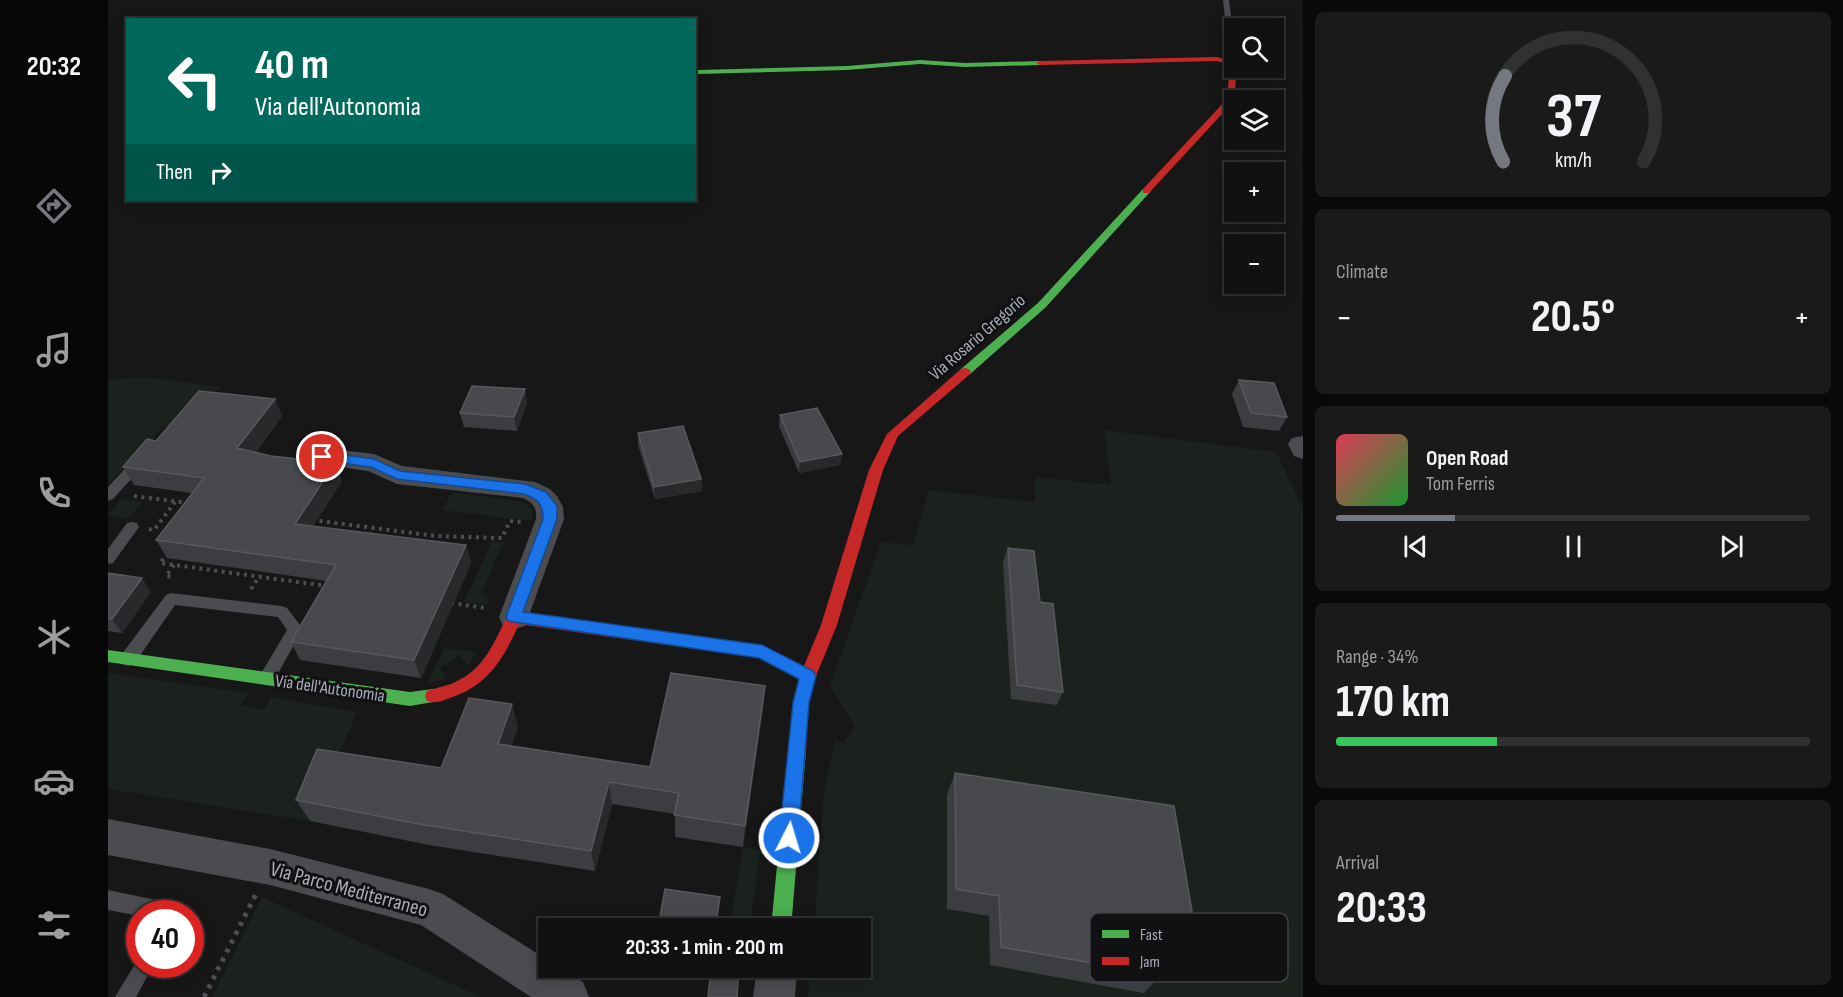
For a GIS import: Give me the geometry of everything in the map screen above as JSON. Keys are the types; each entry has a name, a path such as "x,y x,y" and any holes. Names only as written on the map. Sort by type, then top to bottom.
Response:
{"street":[{"path":"698,72 848,68 883,63 920,62 965,65 1217,59 1224,61"},
{"name":"Via Rosario Gregorio","path":"808,676 829,625 876,470 893,434 1042,304 1232,99 1233,78"},
{"path":"322,457 374,463 397,475 534,492 541,495 550,506 548,525"},
{"name":"Via dell'Autonomia","path":"108,656 410,699 449,693 467,684 495,660 515,614 548,525"},
{"path":"515,614 762,652 808,676 801,703 781,918"},
{"name":"Via Parco Mediterraneo","path":"108,837 270,867 429,908 568,997"},
{"path":"774,997 776,978"}],"lane":[{"name":"Via Rosario Gregorio","path":"1226,0 1228,18"},
{"path":"110,494 148,453"},
{"path":"108,559 132,527"},
{"path":"127,659 171,598 282,612 295,629 266,679"},
{"path":"108,900 126,904"},
{"path":"125,997 136,978"}],"path":[{"path":"110,494 196,504"},
{"path":"132,527 154,530 176,501"},
{"path":"309,519 436,536 502,538 510,521 548,525"},
{"path":"172,547 160,563 329,586"},
{"path":"446,602 515,614"},
{"path":"204,997 270,867"}],"shaded area":[{"path":"145,377 221,387 182,429 164,427 108,484 108,380"},
{"path":"1104,430 1276,452 1303,508 1303,997 808,997 809,978 871,978 871,918 815,918 824,791 835,740 843,743 855,726 830,686 881,542 913,545 929,490 1035,502 1035,477 1111,485"},
{"path":"452,492 523,502 532,509 532,521 442,510"},
{"path":"122,499 142,502 128,519 108,515"},
{"path":"492,541 503,543 481,594 488,599 488,605 464,602"},
{"path":"444,648 477,652 468,666 459,656 440,668 447,679 428,683"},
{"path":"108,673 248,693 241,705 264,710 271,697 357,712 310,821 108,789"},
{"path":"743,847 760,850 751,918 731,918"},
{"path":"262,897 481,997 212,997"}],"building":[{"path":"1239,380 1274,383 1287,417 1251,413"},
{"path":"472,386 525,389 514,417 460,413"},
{"path":"199,391 275,399 237,448 271,456 335,463 295,524 466,545 414,660 291,642 336,565 156,540 204,478 123,467 147,439 156,441"},
{"path":"817,408 842,454 800,462 780,415"},
{"path":"683,426 701,479 654,487 638,433"},
{"path":"1008,548 1034,551 1040,602 1053,604 1063,692 1017,685"},
{"path":"108,573 142,578 112,619 108,619"},
{"path":"671,673 765,686 745,826 674,815 679,793 609,782 591,851 419,824 296,800 317,749 441,768 469,698 512,704 498,744 650,767"},
{"path":"955,773 1174,806 1192,913 1090,913 1090,963 1001,947 999,896 956,889"},
{"path":"665,889 720,897 717,918 660,918"},
{"path":"710,978 738,978 737,997 708,997"}],"traffic: fast":[{"path":"698,72 847,68 920,62 965,65 1040,63"},
{"path":"965,372 1042,305 1146,191"},
{"path":"108,656 410,699 433,696"},
{"path":"782,918 797,751"}],"traffic: jam":[{"path":"1040,63 1217,59 1234,64 1231,99 1146,191"},
{"path":"808,676 829,625 876,470 893,434 965,372"},
{"path":"433,696 464,685 486,669 500,647 514,617 762,652 808,676 801,703 797,751"}],"route":[{"path":"322,457 374,463 397,475 525,489 541,495 550,506 550,519 514,617 762,652 808,676 801,703 789,838"}]}
